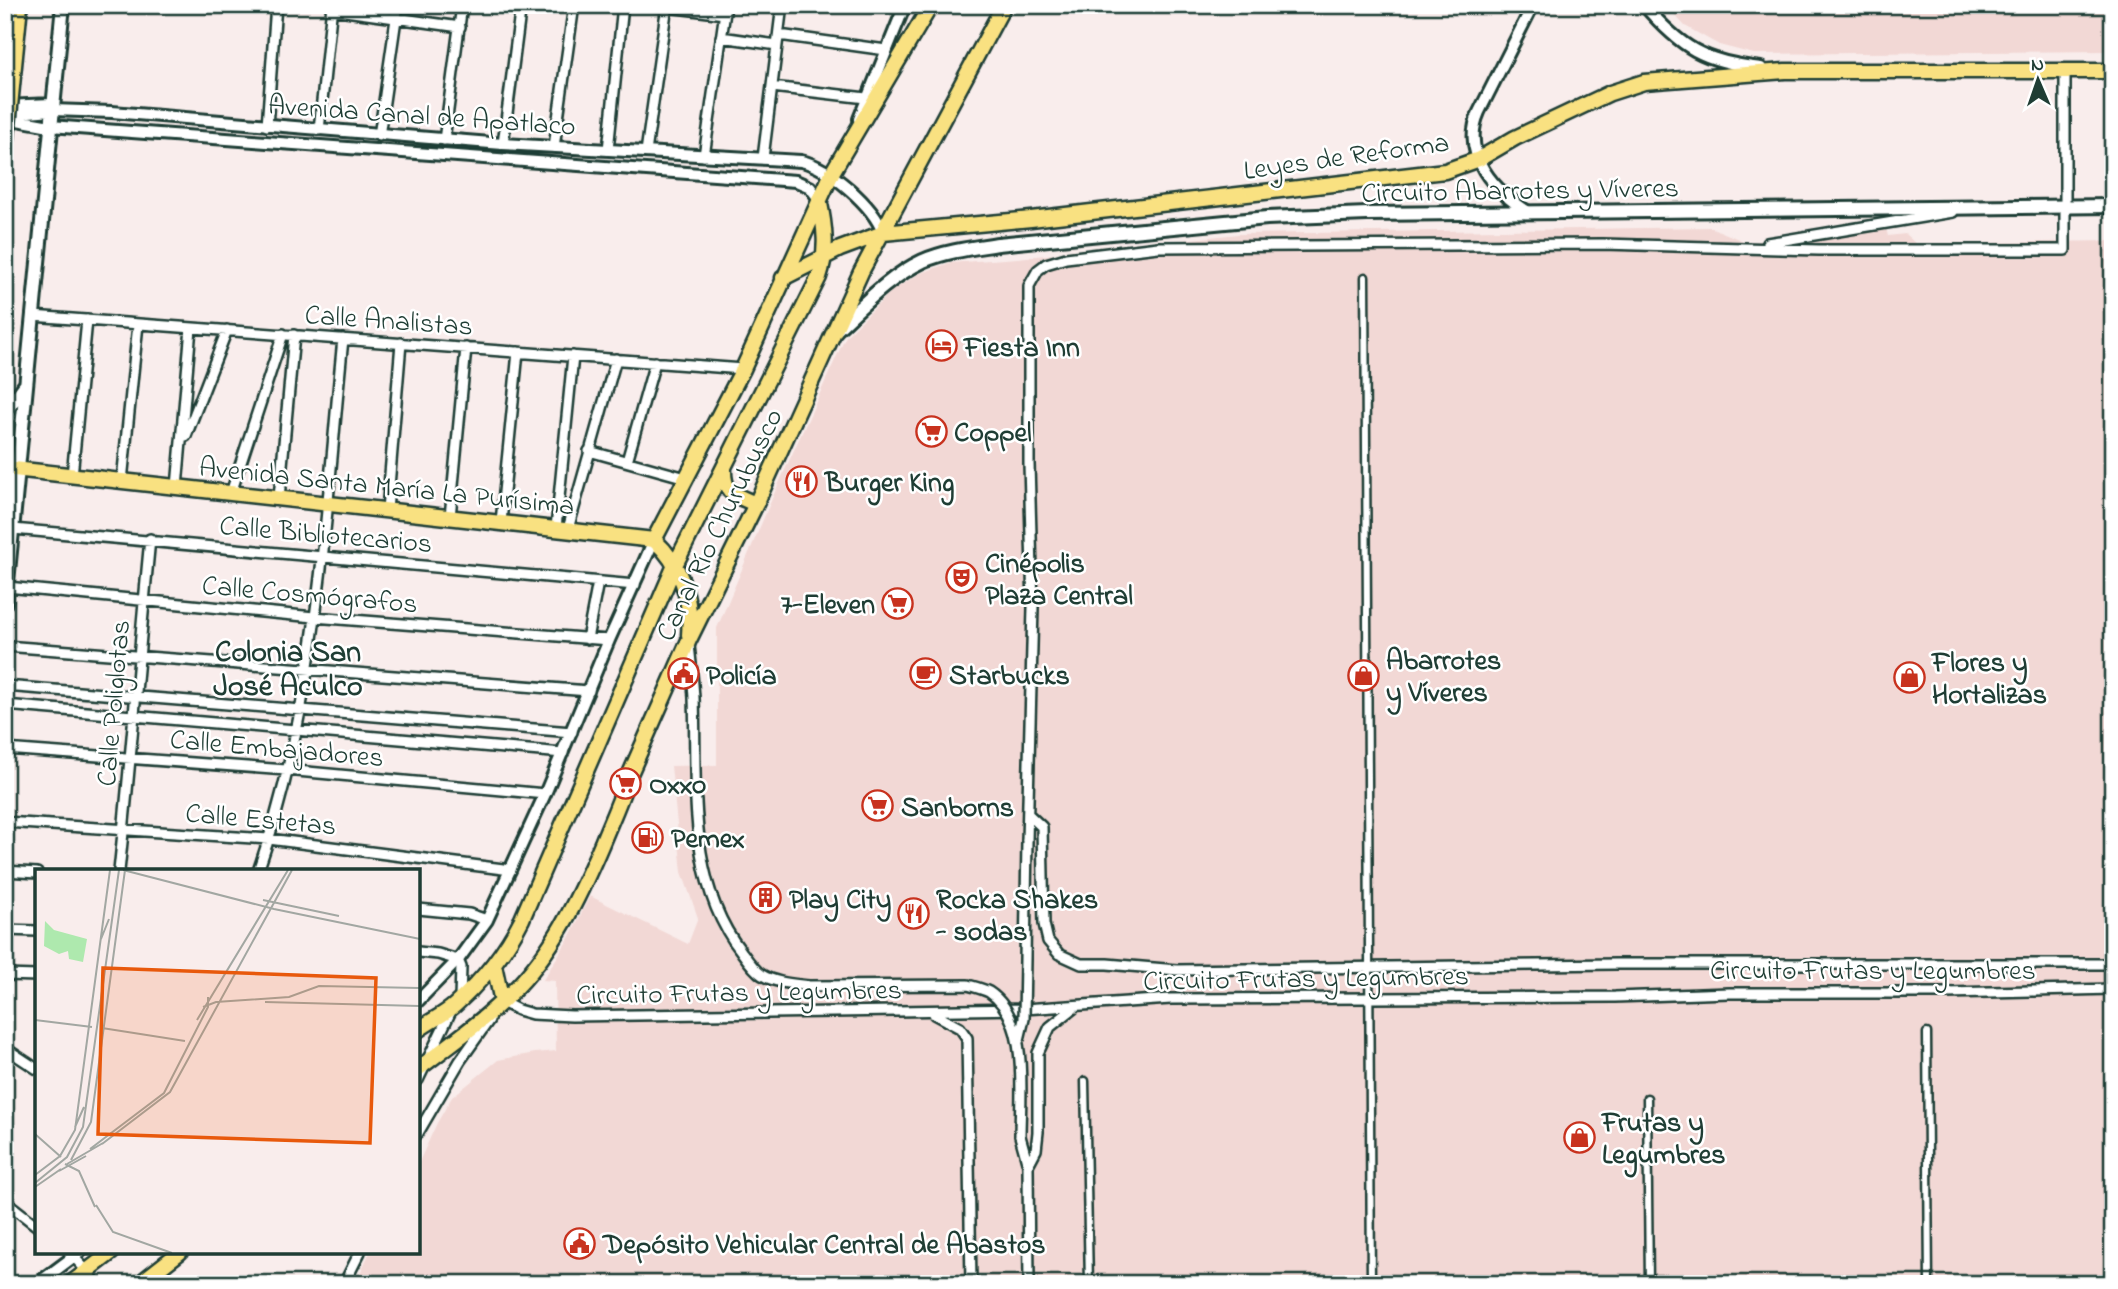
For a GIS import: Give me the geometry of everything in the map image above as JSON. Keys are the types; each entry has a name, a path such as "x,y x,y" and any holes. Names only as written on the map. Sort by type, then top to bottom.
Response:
{"highway":[{"path":"5,147 19,5"}],"main road":[{"path":"5,604 13,528 12,468 26,384 62,5"},
{"name":"Canal Río Churubusco","path":"654,540 743,369 831,175 931,5"},
{"name":"Canal Río Churubusco","path":"421,1067 502,1002 540,960 572,908 619,806 626,783 689,640 803,403 831,334 861,272 1004,5"},
{"name":"Leyes de Reforma","path":"783,278 825,256 883,233 1031,219 1446,171 1479,159 1563,114 1610,93 1644,82 1785,71 2113,71"},
{"path":"5,107 52,108"},
{"name":"Canal Río Churubusco","path":"420,1029 457,1003 494,965 522,919 675,565 815,286 825,256 824,226 819,199"},
{"name":"Circuito Abarrotes y Víveres","path":"831,334 880,289 925,260 959,250 1008,243 1267,218 1367,214 2113,206"},
{"path":"5,412 26,384"},
{"path":"725,464 724,478 728,489 755,504"},
{"name":"Avenida Santa María La Purísima","path":"12,468 654,540"},
{"path":"654,540 675,565 688,600 689,640"},
{"path":"494,965 502,1002"},
{"path":"70,1284 89,1277 110,1254"},
{"path":"139,1284 177,1254"}],"street":[{"path":"267,126 276,5"},
{"path":"379,136 398,5"},
{"path":"444,140 462,5"},
{"path":"503,144 521,5"},
{"path":"554,147 574,5"},
{"path":"608,150 623,5"},
{"path":"651,5 725,10 704,156"},
{"path":"763,158 782,5"},
{"name":"Canal Río Churubusco","path":"851,141 905,5"},
{"path":"1530,213 1500,192 1491,181 1473,145 1473,125 1533,5"},
{"path":"1644,5 1668,33 1699,54 1732,65 1785,71"},
{"path":"646,152 666,6"},
{"path":"319,130 331,7 460,27"},
{"path":"779,35 886,50"},
{"path":"721,37 777,45"},
{"path":"1029,1284 1028,1165 1020,1136 1019,1040 1024,1020 1033,607 1029,464 1029,286 1038,270 1046,264 1066,258 1158,247 1562,244 1748,246 1819,250 2064,250 2065,71"},
{"path":"772,87 866,98"},
{"name":"Avenida Canal de Apatlaco","path":"5,116 52,108 379,136 809,162 821,167 870,210 883,233"},
{"name":"Avenida Canal de Apatlaco","path":"5,116 50,126 796,181 810,187 819,199"},
{"path":"672,173 675,154"},
{"path":"1748,246 1984,207"},
{"path":"1365,277 1371,1284"},
{"name":"Calle Analistas","path":"32,316 743,369"},
{"path":"72,476 87,320"},
{"path":"122,481 138,324"},
{"path":"177,487 191,328"},
{"path":"182,447 227,330"},
{"path":"231,493 283,334"},
{"path":"279,498 294,335"},
{"path":"259,869 269,839 308,669 343,339"},
{"path":"387,510 401,343"},
{"path":"450,517 466,348"},
{"path":"501,522 518,352"},
{"path":"562,529 573,356"},
{"path":"562,529 589,451 615,359"},
{"path":"627,461 655,362"},
{"path":"589,451 686,478"},
{"name":"Calle Bibliotecarios","path":"13,528 635,585"},
{"name":"Calle Poliglotas","path":"119,869 132,758 138,655 150,539"},
{"name":"Canal Río Churubusco","path":"420,999 458,960 487,920 545,794 654,540"},
{"path":"587,639 598,582"},
{"name":"Calle Cosmógrafos","path":"7,587 314,617 609,640"},
{"path":"689,640 694,697 696,805 704,862 712,896 735,944 762,975 786,983 808,986 968,985 988,991 1000,1002 1019,1040"},
{"path":"5,646 589,691"},
{"path":"5,686 572,732"},
{"path":"5,705 563,753"},
{"name":"Calle Embajadores","path":"5,750 286,770 545,794"},
{"path":"1028,814 1042,827 1044,925 1048,941 1066,958 1081,964 1177,970 1616,964 2113,964"},
{"name":"Calle Estetas","path":"5,822 269,839 511,870"},
{"path":"5,871 35,873"},
{"path":"420,909 468,914 487,920"},
{"path":"5,930 35,931"},
{"path":"420,952 458,960 461,967 457,1003 421,1067"},
{"path":"5,975 35,976"},
{"name":"Circuito Frutas y Legumbres","path":"502,1002 532,1014 572,1016 929,1012 1075,1007 1171,999 1605,997 2113,989"},
{"path":"420,1130 460,1061 502,1002"},
{"path":"1028,1165 1036,1150 1038,1132 1038,1054 1041,1041 1050,1027 1075,1007"},
{"path":"929,1012 960,1028 967,1038 971,1284"},
{"path":"1927,1033 1929,1284"},
{"path":"5,1048 35,1068"},
{"path":"1085,1081 1088,1284"},
{"path":"1647,1098 1649,1284"},
{"path":"5,1202 35,1224"},
{"path":"37,1284 74,1254 89,1277"},
{"path":"344,1284 358,1254"}],"shaded area":[{"path":"1665,5 2113,5 2113,51 1754,54 1719,45 1685,26"},
{"path":"1884,221 1888,236 1905,234 1916,244 2113,241 2113,1284 355,1284 369,1254 420,1254 420,1160 452,1097 498,1060 556,1051 555,981 543,980 569,938 590,896 688,944 698,918 682,872 671,766 717,765 717,628 846,336 892,291 919,274 949,263 1238,234 1710,227 1748,243"}],"place":[{"name":"Fiesta Inn","path":"941,346"},
{"name":"Coppel","path":"931,431"},
{"name":"Burger King","path":"802,481"},
{"name":"Cinépolis Plaza Central","path":"962,578"},
{"name":"7-Eleven","path":"898,603"},
{"name":"Policía","path":"683,674"},
{"name":"Starbucks","path":"926,674"},
{"name":"Abarrotes y Víveres","path":"1363,675"},
{"name":"Flores y Hortalizas","path":"1909,677"},
{"name":"Oxxo","path":"626,783"},
{"name":"Sanborns","path":"878,806"},
{"name":"Pemex","path":"648,837"},
{"name":"Play City","path":"766,898"},
{"name":"Rocka Shakes - sodas","path":"913,914"},
{"name":"Frutas y Legumbres","path":"1579,1137"},
{"name":"Depósito Vehicular Central de Abastos","path":"580,1243"}],"district":[{"name":"Colonia San José Aculco","path":"288,668"}]}
